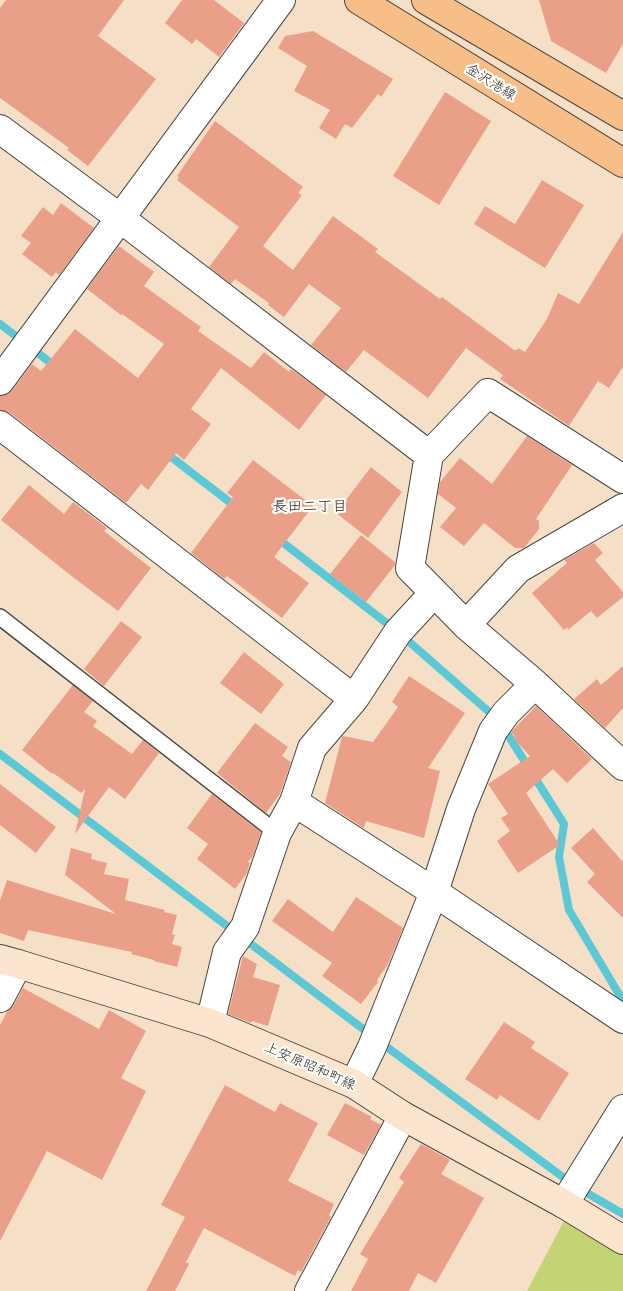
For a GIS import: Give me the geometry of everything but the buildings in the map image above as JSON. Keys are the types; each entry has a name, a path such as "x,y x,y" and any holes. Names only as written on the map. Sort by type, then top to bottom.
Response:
{"main road":[{"name":"金沢港線","path":"359,0 623,163"},
{"path":"426,0 623,116"},
{"name":"上安原昭和町線","path":"9,962 210,1023 354,1084 403,1116 564,1204 623,1240"}],"street":[{"path":"0,381 281,0"},
{"path":"0,129 120,218 429,455"},
{"path":"623,479 488,392 429,455 410,568 466,625 535,684 623,766"},
{"path":"0,425 354,699"},
{"path":"466,625 518,569 623,508"},
{"path":"210,1023 227,952 245,927 277,833 294,802 312,748 354,699 398,632 434,593"},
{"path":"354,1084 372,1047 434,892 461,809 500,722 535,684"},
{"path":"294,802 434,892 623,1019"},
{"path":"0,998 9,962"},
{"path":"564,1204 623,1109"},
{"path":"309,1291 403,1116"}],"lane":[{"path":"0,617 277,833"}],"green space":[{"path":"565,1219 623,1253 623,1291 527,1291"}],"waterway":[{"path":"0,324 56,367"},
{"path":"166,453 236,507"},
{"path":"277,538 398,632 496,718"},
{"path":"503,727 564,824 559,857 569,910 623,1001"},
{"path":"0,754 371,1035"},
{"path":"380,1042 575,1186 623,1214"}],"district":[{"name":"長田二丁目","path":"310,506"}]}
